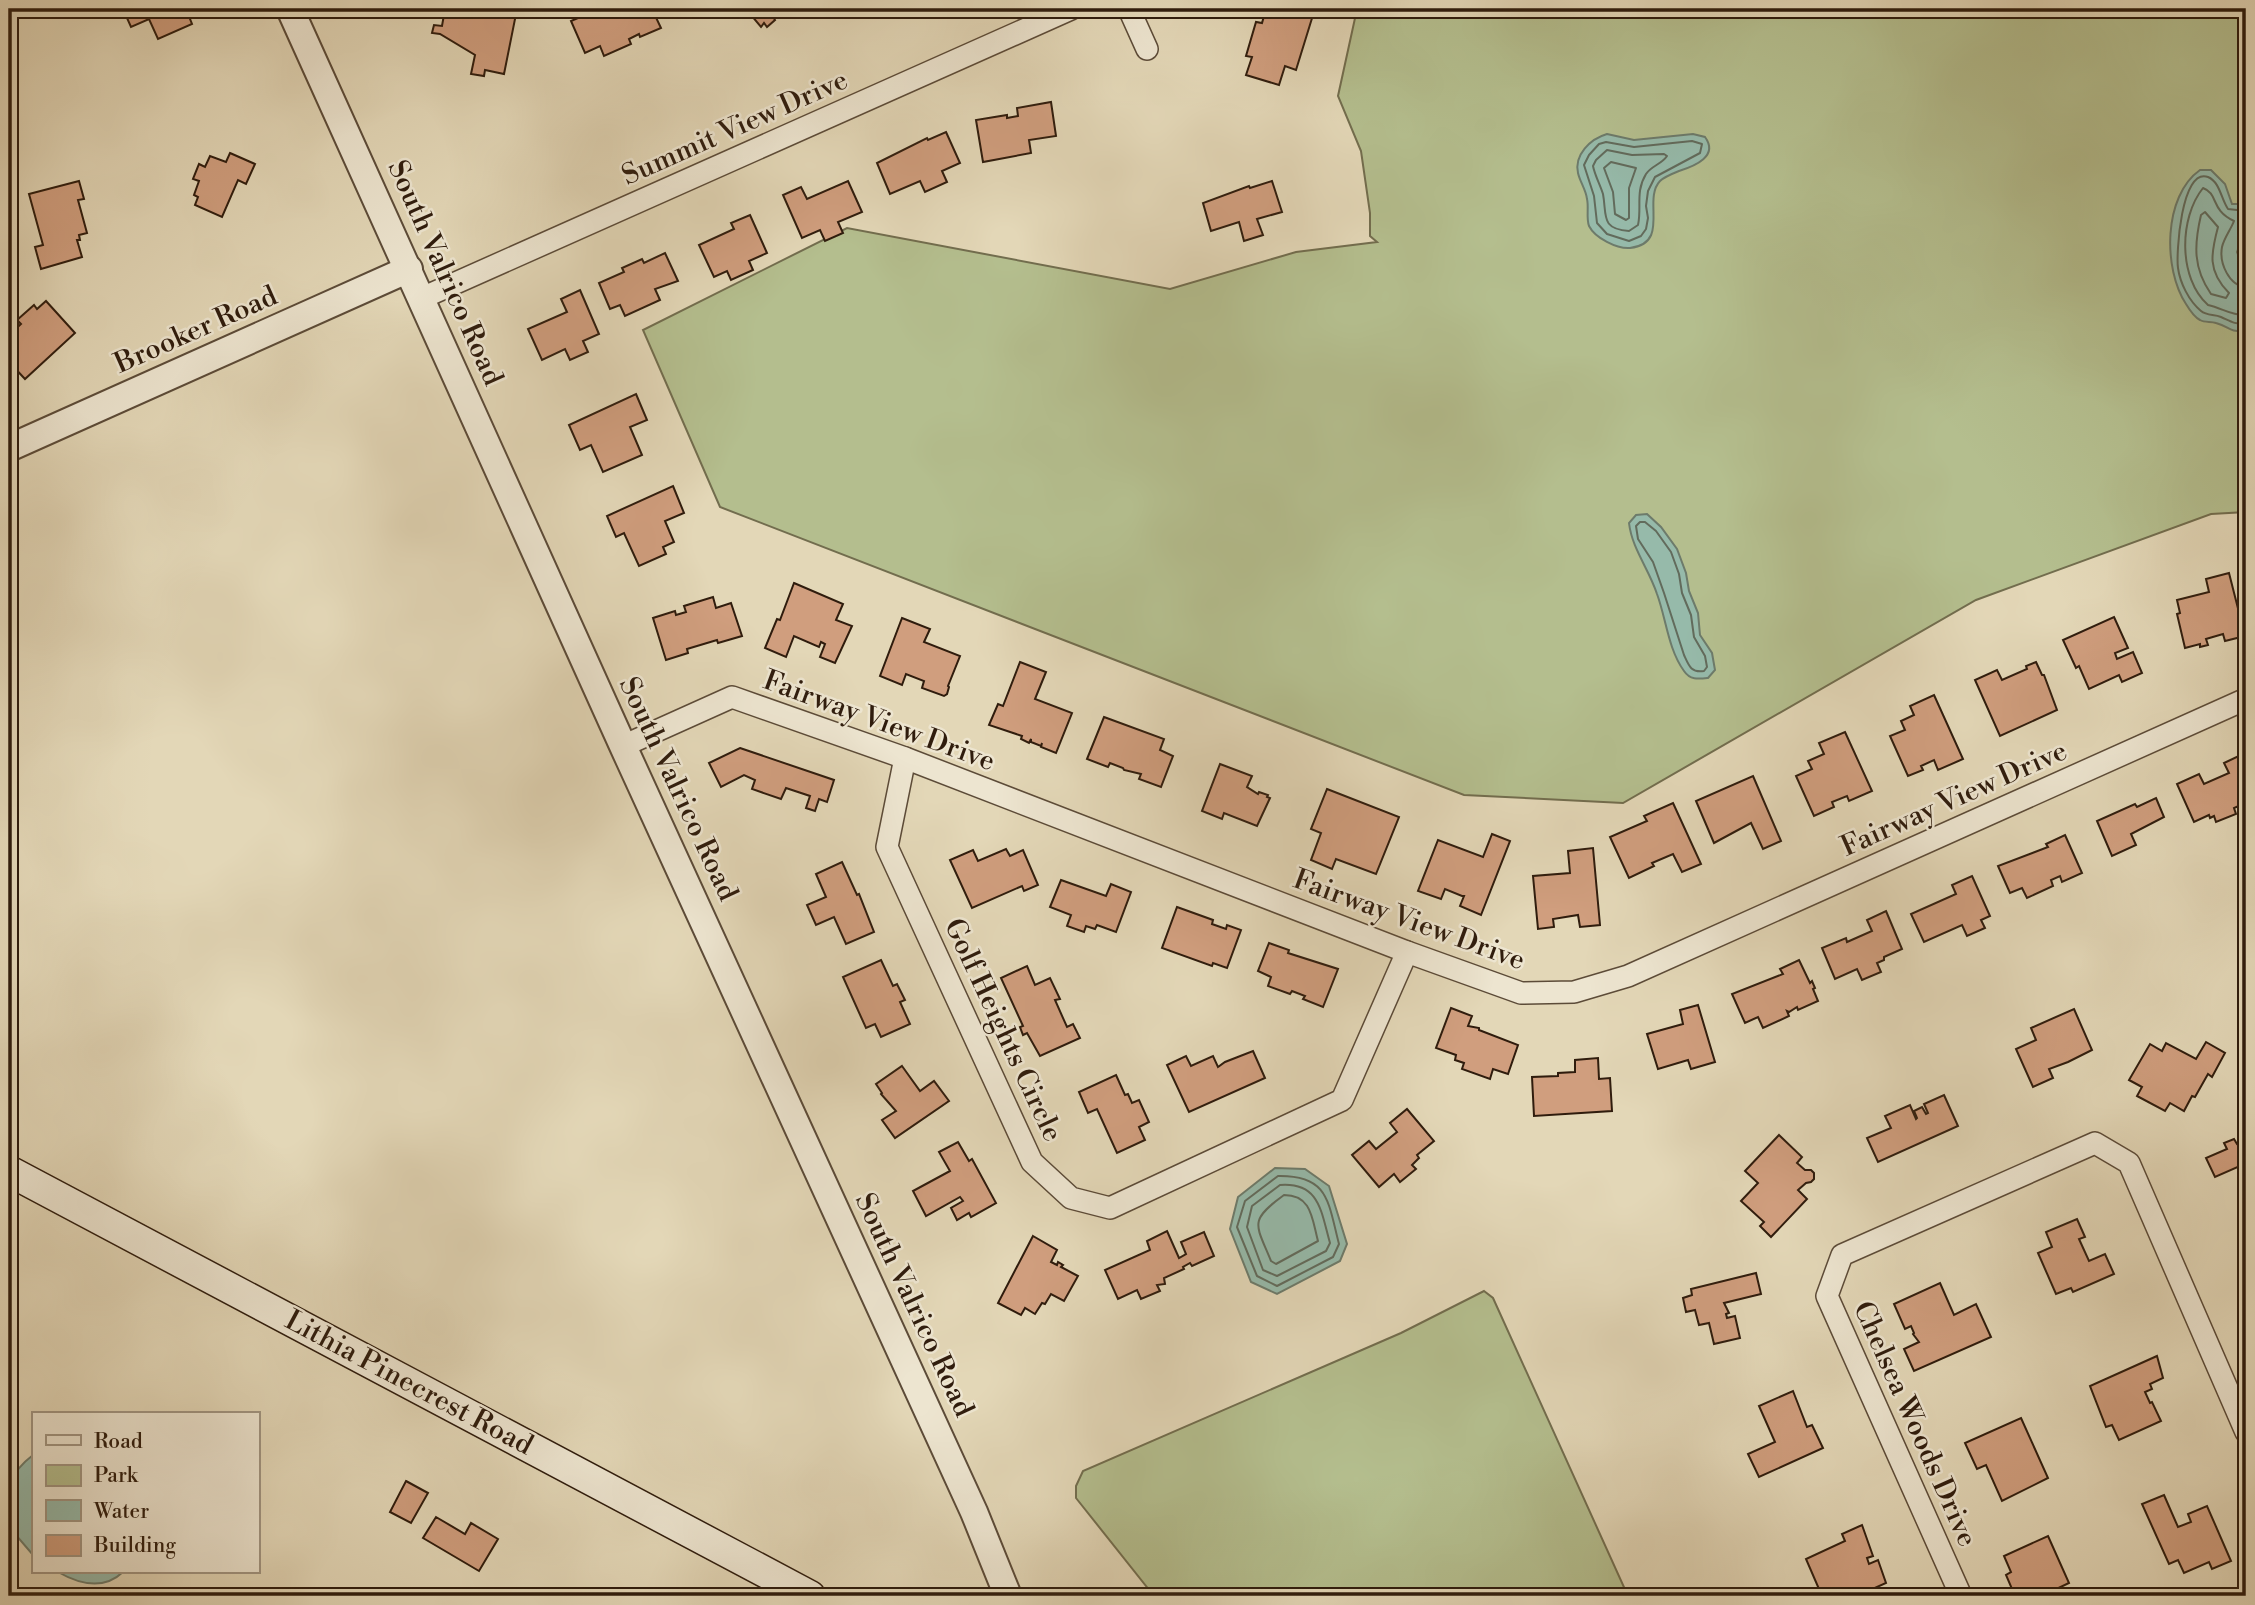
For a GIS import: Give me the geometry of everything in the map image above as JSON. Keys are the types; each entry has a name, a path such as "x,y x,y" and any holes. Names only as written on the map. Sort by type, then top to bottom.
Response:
{"main road":[{"name":"Lithia Pinecrest Road","path":"9,1171 810,1596"}],"street":[{"name":"South Valrico Road","path":"290,9 623,746 974,1511 1008,1596"},
{"name":"Summit View Drive","path":"422,298 1071,9"},
{"path":"1129,9 1147,49"},
{"name":"Brooker Road","path":"9,448 409,269"},
{"name":"Fairway View Drive","path":"623,746 732,697 905,758 1407,952 1521,993 1574,992 1617,979 2246,699"},
{"name":"Golf Heights Circle","path":"905,758 887,847 1032,1162 1071,1198 1110,1208 1342,1100 1407,952"},
{"name":"Chelsea Woods Drive","path":"1961,1596 1827,1296 1842,1255 2095,1143 2129,1163 2246,1432"},
{"path":"974,1511 997,1545 1025,1596"}],"green space":[{"path":"1357,9 2246,9 2246,512 2211,514 1976,600 1623,803 1464,795 720,507 643,330 847,228 1170,289 1296,252 1377,242 1370,236 1370,213 1361,151 1338,96"},
{"path":"1484,1291 1493,1298 1628,1596 1154,1596 1076,1498 1076,1486 1083,1471 1401,1333"}],"water":[{"path":"1607,134 1634,140 1693,134 1705,137 1709,144 1707,155 1703,159 1660,181 1653,199 1653,230 1642,244 1630,248 1607,242 1596,235 1588,223 1588,202 1578,173 1578,160 1595,140"},
{"path":"2200,170 2211,170 2225,184 2232,204 2246,204 2246,235 2237,252 2246,275 2246,331 2232,330 2198,319 2178,289 2173,272 2170,234 2173,215 2188,182"},
{"path":"1647,514 1661,527 1677,549 1686,573 1689,591 1698,613 1700,635 1712,653 1715,670 1708,678 1689,676 1674,653 1657,594 1637,550 1629,523 1636,515"},
{"path":"1275,1168 1305,1169 1329,1186 1347,1244 1340,1261 1277,1294 1251,1282 1230,1229 1238,1197"},
{"path":"32,1456 32,1554 9,1527 10,1487 23,1463"},
{"path":"62,1574 120,1574 99,1584 74,1580"}],"building":[{"path":"123,9 186,9 192,24 158,39 149,19 131,27"},
{"path":"445,9 517,9 504,74 485,70 484,76 471,74 475,55 440,34 432,33 434,25 442,26"},
{"path":"608,9 652,9 661,28 640,37 639,34 629,39 631,44 604,56 600,46 585,53 571,21 594,11 596,15"},
{"path":"746,9 782,9 767,27 764,23 761,27"},
{"path":"1266,9 1293,9 1313,15 1296,70 1285,66 1279,85 1246,75 1252,57 1246,56 1256,22 1262,23"},
{"path":"1051,102 1056,136 1029,140 1031,153 983,162 976,120 1018,116 1017,108"},
{"path":"946,132 960,163 942,171 947,182 925,192 920,181 890,194 877,163 927,138 928,140"},
{"path":"230,153 255,164 246,184 238,180 222,217 195,205 198,197 194,195 199,181 193,179 199,164 205,167 210,156 226,162"},
{"path":"79,181 84,199 78,200 87,233 79,235 80,240 77,240 82,257 41,269 35,247 43,245 29,194"},
{"path":"848,181 862,212 838,222 843,233 825,241 820,230 802,238 783,195 801,187 807,199"},
{"path":"1272,181 1282,212 1257,219 1263,235 1244,241 1239,222 1211,231 1203,203 1249,186 1250,188"},
{"path":"750,215 767,253 749,261 753,270 731,280 727,271 714,277 699,245 734,229 731,223"},
{"path":"665,253 678,281 655,289 660,300 625,316 620,305 610,309 599,283 624,272 622,268 642,259 644,263"},
{"path":"580,290 599,334 583,341 588,352 570,360 565,349 542,360 528,329 567,312 561,299"},
{"path":"46,301 75,333 25,379 9,362 9,335 21,324 17,320 34,305 37,309"},
{"path":"636,394 647,420 630,427 642,455 603,472 591,445 580,450 569,425"},
{"path":"673,486 684,513 665,521 674,542 663,547 666,554 639,566 624,533 616,537 607,516"},
{"path":"2229,573 2245,636 2225,641 2223,634 2206,639 2208,645 2185,648 2177,614 2180,613 2177,600 2209,592 2206,579"},
{"path":"794,583 843,604 836,620 852,626 835,663 820,657 825,644 821,642 819,647 794,636 786,657 765,648 777,619 780,620"},
{"path":"713,597 716,608 731,603 742,636 687,649 688,653 666,660 653,618 675,611 676,615 686,612 684,606"},
{"path":"2114,617 2128,648 2115,653 2117,659 2133,652 2142,673 2122,682 2119,675 2089,689 2063,640"},
{"path":"902,618 930,629 924,642 960,656 944,696 922,688 924,681 906,674 902,685 880,676"},
{"path":"1020,662 1046,672 1035,699 1072,713 1056,753 1041,747 1042,743 1041,746 1031,742 1031,739 1029,743 1021,739 1022,736 989,725 998,704 1003,706"},
{"path":"2036,662 2044,675 2057,710 2000,736 1975,680 1997,670 2002,680"},
{"path":"1934,695 1963,759 1938,770 1934,760 1921,766 1923,770 1908,776 1890,736 1905,730 1901,721 1914,715 1910,706"},
{"path":"1104,717 1164,739 1160,750 1173,756 1161,787 1139,779 1141,774 1110,763 1108,767 1087,759"},
{"path":"1845,732 1872,791 1849,801 1847,796 1832,802 1834,807 1814,816 1796,776 1812,769 1808,761 1824,754 1819,743"},
{"path":"740,748 834,780 827,802 819,799 815,811 806,808 810,796 786,788 781,799 752,789 755,780 744,775 721,787 709,763"},
{"path":"2245,753 2246,798 2241,800 2243,804 2234,808 2236,814 2216,822 2214,816 2210,818 2209,815 2194,822 2177,784 2199,774 2204,784 2229,773 2224,763"},
{"path":"1220,764 1252,776 1247,787 1270,798 1257,826 1224,813 1222,819 1202,811"},
{"path":"1753,776 1781,841 1763,849 1751,823 1714,843 1696,801"},
{"path":"1327,789 1399,817 1376,874 1336,859 1332,869 1311,860 1321,833 1311,829"},
{"path":"2156,798 2164,817 2131,834 2136,845 2112,856 2097,821"},
{"path":"1673,803 1701,864 1682,872 1673,854 1652,863 1654,866 1629,878 1610,837 1647,821 1644,816"},
{"path":"1492,834 1510,841 1481,915 1460,906 1464,896 1445,889 1441,899 1418,891 1438,840 1483,857"},
{"path":"2065,835 2082,873 2062,882 2060,876 2051,880 2053,886 2027,898 2022,888 2010,893 1998,866 2048,847 2046,844"},
{"path":"1593,848 1600,925 1580,927 1578,915 1553,919 1554,927 1538,929 1533,876 1570,873 1568,851"},
{"path":"1006,849 1010,856 1023,850 1038,885 1024,891 1022,886 972,908 950,860 973,850 978,861"},
{"path":"842,862 857,895 859,894 874,932 846,944 834,917 816,925 807,905 826,897 816,874"},
{"path":"1972,876 1990,916 1981,920 1985,928 1967,936 1962,925 1924,942 1911,914 1956,894 1952,885"},
{"path":"1061,880 1106,896 1111,884 1131,892 1116,932 1097,925 1095,929 1086,926 1084,932 1067,926 1071,915 1050,907"},
{"path":"1177,907 1213,920 1212,924 1241,930 1227,968 1213,963 1212,966 1162,948"},
{"path":"1886,911 1902,949 1877,963 1881,972 1862,980 1857,969 1835,979 1822,948 1846,938 1847,942 1872,931 1867,920"},
{"path":"1269,943 1289,950 1288,953 1338,969 1323,1007 1292,991 1290,994 1268,986 1271,977 1258,971"},
{"path":"881,960 893,986 897,984 905,1000 900,1002 910,1024 881,1037 875,1024 866,1028 843,977"},
{"path":"1799,960 1810,983 1812,981 1818,1001 1798,1010 1797,1007 1787,1011 1789,1016 1763,1028 1758,1017 1745,1023 1732,994 1783,974 1780,969"},
{"path":"1027,966 1035,985 1050,978 1060,999 1055,1000 1067,1027 1073,1024 1080,1038 1040,1056 1027,1033 1023,1035 1020,1027 1023,1026 1001,978"},
{"path":"1698,1005 1715,1062 1691,1069 1688,1060 1658,1069 1647,1034 1683,1024 1680,1010"},
{"path":"1451,1008 1472,1016 1468,1026 1518,1045 1508,1074 1493,1069 1490,1079 1462,1069 1464,1063 1455,1060 1456,1055 1436,1048"},
{"path":"2074,1009 2092,1050 2049,1069 2053,1078 2033,1087 2016,1049 2036,1040 2031,1028"},
{"path":"2206,1042 2225,1053 2212,1077 2208,1074 2184,1111 2170,1103 2165,1111 2137,1096 2142,1087 2129,1080 2150,1044 2162,1051 2166,1043 2196,1059"},
{"path":"1253,1051 1265,1078 1189,1112 1167,1065 1186,1056 1191,1066 1213,1056 1218,1067"},
{"path":"1598,1058 1599,1079 1610,1078 1612,1111 1534,1116 1532,1077 1575,1072 1575,1060"},
{"path":"902,1066 920,1091 934,1081 949,1101 895,1138 882,1120 896,1111 876,1084"},
{"path":"1116,1075 1125,1095 1128,1094 1132,1103 1139,1100 1149,1122 1139,1127 1145,1140 1117,1153 1097,1109 1088,1113 1079,1092"},
{"path":"1944,1095 1958,1126 1878,1162 1867,1138 1891,1128 1885,1116 1910,1105 1916,1119 1914,1111 1922,1107 1926,1114 1928,1113 1924,1104"},
{"path":"1407,1109 1434,1141 1417,1155 1419,1158 1412,1165 1416,1169 1400,1182 1394,1174 1379,1187 1352,1155 1369,1141 1376,1149 1397,1132 1390,1123"},
{"path":"1779,1135 1802,1157 1797,1163 1805,1170 1811,1170 1814,1179 1798,1190 1807,1199 1771,1237 1760,1226 1764,1222 1741,1201 1758,1183 1745,1171"},
{"path":"2234,1139 2237,1144 2246,1140 2246,1175 2242,1165 2215,1177 2206,1158 2227,1149 2224,1143"},
{"path":"958,1142 969,1161 972,1159 996,1203 971,1217 969,1213 957,1220 951,1208 963,1201 960,1197 926,1216 913,1191 950,1171 939,1152"},
{"path":"2077,1219 2085,1237 2079,1239 2089,1261 2105,1254 2114,1274 2073,1292 2071,1288 2056,1294 2038,1253 2052,1247 2046,1232"},
{"path":"1167,1231 1179,1258 1186,1254 1181,1242 1204,1232 1214,1256 1192,1266 1190,1263 1183,1267 1184,1269 1164,1278 1165,1284 1157,1285 1160,1291 1141,1299 1137,1290 1118,1299 1105,1270 1150,1250 1147,1241"},
{"path":"1033,1236 1057,1250 1051,1262 1057,1265 1058,1262 1063,1265 1061,1267 1078,1276 1064,1301 1051,1294 1035,1314 1025,1308 1021,1315 998,1303"},
{"path":"1756,1273 1761,1294 1724,1303 1729,1313 1726,1314 1727,1318 1735,1316 1740,1338 1714,1344 1709,1323 1699,1325 1695,1310 1686,1312 1683,1298 1692,1295 1691,1289"},
{"path":"1940,1283 1954,1315 1976,1304 1991,1337 1914,1371 1904,1349 1919,1342 1911,1326 1905,1329 1894,1304"},
{"path":"2157,1356 2163,1378 2150,1384 2152,1389 2145,1392 2161,1421 2119,1440 2112,1425 2106,1427 2090,1386"},
{"path":"1793,1391 1807,1427 1812,1425 1823,1448 1759,1477 1748,1454 1775,1442 1759,1406"},
{"path":"2021,1418 2048,1478 2002,1501 1986,1465 1977,1469 1965,1443"},
{"path":"406,1481 428,1493 411,1523 390,1512"},
{"path":"2164,1495 2178,1527 2191,1522 2188,1514 2207,1506 2231,1561 2212,1569 2209,1562 2184,1573 2178,1560 2169,1564 2142,1504"},
{"path":"436,1517 465,1534 471,1523 498,1539 479,1571 423,1538"},
{"path":"1862,1525 1873,1556 1867,1558 1869,1564 1878,1560 1886,1583 1857,1596 1822,1596 1806,1559 1845,1541 1842,1534"},
{"path":"2048,1536 2069,1583 2050,1592 2052,1596 2015,1596 2006,1575 2011,1572 2004,1556"}]}
